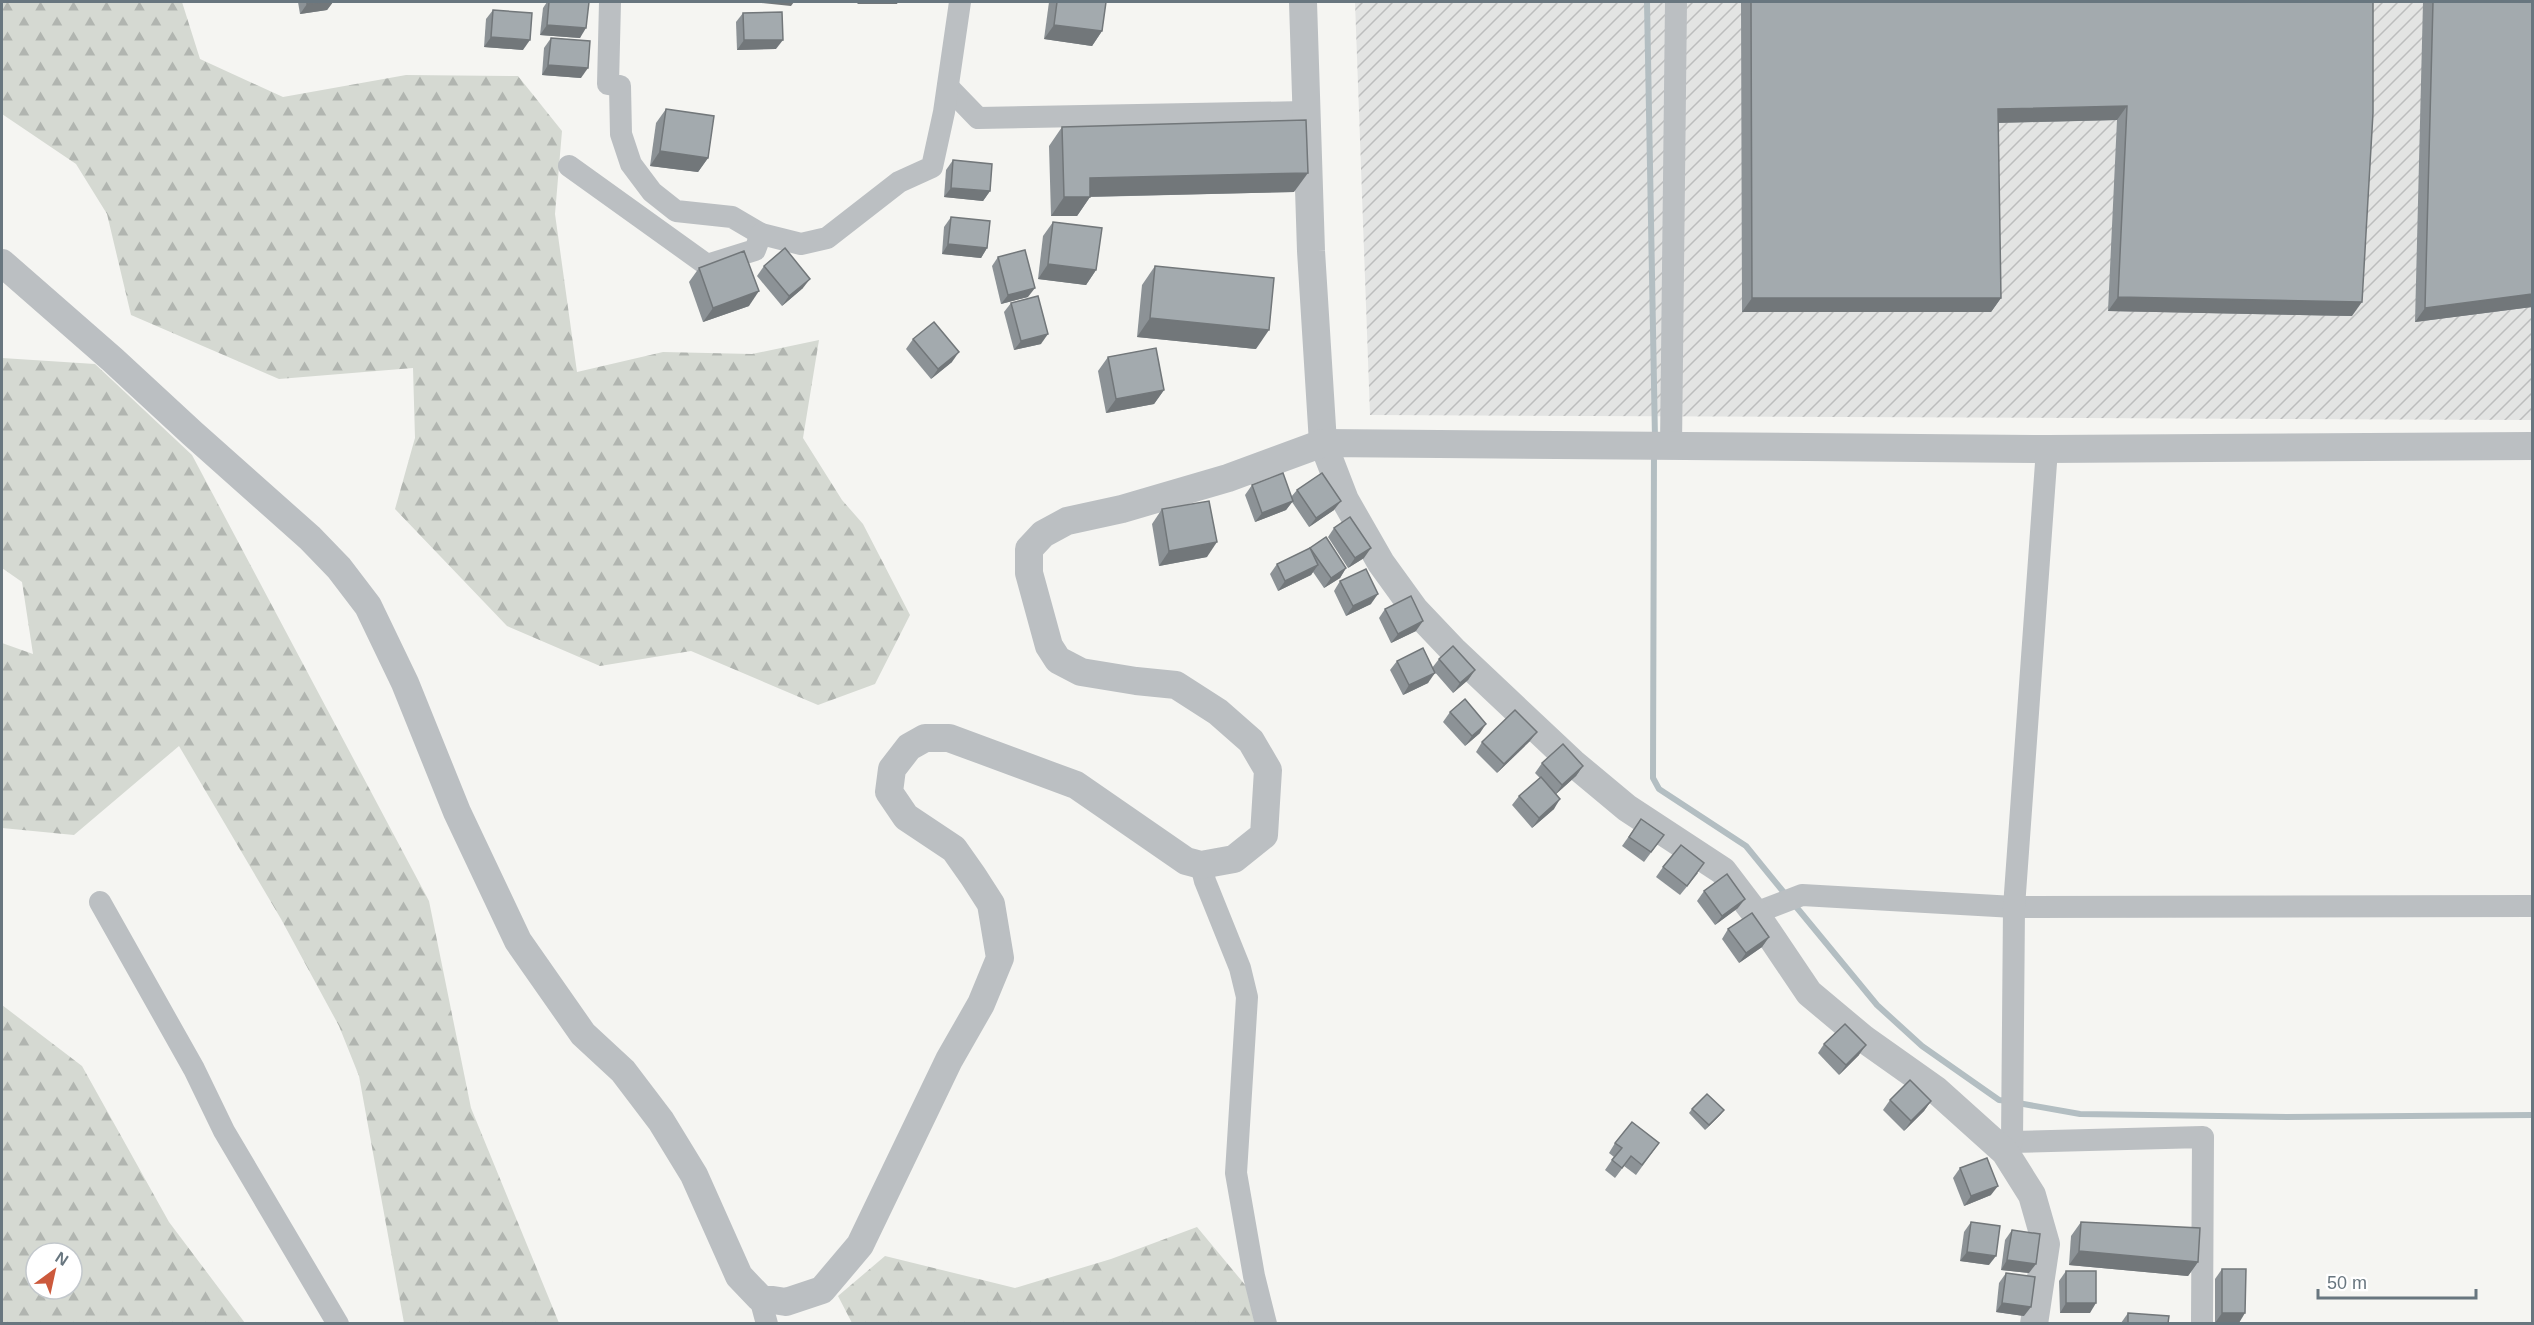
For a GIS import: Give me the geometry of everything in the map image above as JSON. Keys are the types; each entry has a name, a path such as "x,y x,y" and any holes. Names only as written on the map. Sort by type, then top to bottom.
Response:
{"street":[{"path":"610,2 608,84 620,86 621,134 632,164 652,192 676,211 732,217 761,234 801,244 827,238 900,182 932,167 948,87 960,2"},
{"path":"1303,2 1305,112 1323,444 1345,500 1381,563 1415,610 1453,650 1587,775 1627,808 1723,871 1762,910 1809,993 1864,1039 1936,1090 2008,1147 2032,1195 2046,1244 2034,1323"},
{"path":"1670,447 1676,2"},
{"path":"948,87 978,118 1305,112"},
{"path":"569,166 707,265 755,250 761,234"},
{"path":"2,263 310,538 339,568 368,606 405,683 457,812 518,941 583,1034 623,1071 661,1121 694,1175 740,1276 763,1311 822,1290 860,1245 949,1060 981,1004 1000,958 991,904 973,876 954,849 906,817 889,792 892,769 909,747 925,738 949,738 1076,785 1186,861 1201,866 1234,859 1264,835 1268,770 1251,741 1218,712 1176,685 1081,672 1058,660 1049,646 1029,573 1029,549 1043,534 1067,521 1122,509 1217,481 1323,444 2048,449 2532,446"},
{"path":"2008,1147 2012,1116 2014,907 2048,449"},
{"path":"1201,866 1240,968 1247,997 1236,1173 1254,1276 1266,1323"},
{"path":"1762,910 1802,895 2014,907 2532,906"},
{"path":"100,902 194,1070 224,1131 338,1323"},
{"path":"2008,1147 2203,1137 2202,1323"}],"shaded area":[{"path":"1355,2 2532,2 2532,420 1370,415"}],"green space":[{"path":"2,2 182,2 200,59 283,97 406,75 518,76 562,131 555,214 577,372 663,352 752,354 819,340 803,438 842,500 863,524 910,615 875,684 818,705 691,651 600,666 507,626 395,509 415,438 413,368 279,379 131,315 107,214 76,164 2,114"},
{"path":"2,358 95,364 192,455 429,901 471,1108 559,1323 404,1323 359,1076 339,1026 281,919 179,746 74,835 2,828 2,643 33,654 22,582 2,568"},
{"path":"2,1005 82,1066 169,1222 245,1323 2,1323"},
{"path":"1197,1227 1246,1286 1257,1323 852,1323 838,1296 885,1256 1015,1288 1111,1259"}],"building":[{"path":"549,2 589,2 586,28 547,25"},
{"path":"1057,2 1106,2 1102,31 1054,25"},
{"path":"1751,2 2373,2 2373,113 2362,302 2118,297 2127,106 1998,109 2001,298 1752,298"},
{"path":"2433,2 2532,2 2532,294 2425,308"},
{"path":"493,10 532,13 530,40 491,37"},
{"path":"782,12 783,40 744,40 743,13"},
{"path":"551,38 590,41 588,68 548,65"},
{"path":"666,109 714,116 708,158 660,151"},
{"path":"1306,120 1308,173 1090,178 1090,197 1064,197 1062,127"},
{"path":"953,160 992,164 990,191 951,188"},
{"path":"951,217 990,221 987,248 948,244"},
{"path":"1053,222 1102,228 1096,270 1048,264"},
{"path":"785,248 810,279 789,296 764,266"},
{"path":"1025,250 1035,288 1008,295 998,257"},
{"path":"744,251 759,291 713,308 699,268"},
{"path":"1155,266 1274,278 1269,330 1150,318"},
{"path":"1038,296 1048,334 1021,341 1011,303"},
{"path":"934,322 959,352 938,369 913,339"},
{"path":"1156,348 1164,390 1116,399 1108,357"},
{"path":"1283,473 1293,501 1262,513 1252,485"},
{"path":"1322,473 1341,501 1316,518 1297,490"},
{"path":"1209,501 1217,542 1169,551 1162,509"},
{"path":"1350,517 1371,548 1355,558 1334,528"},
{"path":"1326,537 1346,568 1331,578 1310,548"},
{"path":"1310,548 1318,565 1285,581 1277,564"},
{"path":"1366,569 1378,594 1353,606 1340,581"},
{"path":"1411,596 1423,621 1398,634 1385,609"},
{"path":"1453,646 1475,670 1460,683 1439,659"},
{"path":"1423,648 1435,673 1409,685 1397,661"},
{"path":"1465,699 1486,724 1472,736 1450,712"},
{"path":"1515,710 1537,732 1504,764 1482,742"},
{"path":"1563,744 1583,766 1562,785 1542,763"},
{"path":"1541,777 1560,799 1539,818 1519,796"},
{"path":"1641,819 1664,835 1651,852 1629,837"},
{"path":"1681,845 1704,863 1687,886 1663,867"},
{"path":"1727,874 1745,899 1722,916 1704,891"},
{"path":"1752,913 1769,937 1746,953 1728,929"},
{"path":"1845,1024 1866,1045 1846,1065 1824,1044"},
{"path":"1910,1080 1931,1101 1911,1121 1890,1100"},
{"path":"1707,1094 1724,1110 1709,1125 1692,1109"},
{"path":"1632,1122 1659,1143 1642,1165 1631,1156 1622,1168 1612,1160 1622,1148 1615,1143"},
{"path":"1987,1158 1998,1186 1971,1196 1960,1168"},
{"path":"1971,1222 2000,1226 1996,1256 1967,1252"},
{"path":"2081,1222 2200,1228 2198,1262 2079,1251"},
{"path":"2012,1230 2040,1234 2036,1264 2007,1260"},
{"path":"2222,1269 2246,1269 2245,1313 2222,1313"},
{"path":"2066,1271 2096,1271 2096,1303 2066,1303"},
{"path":"2006,1273 2035,1277 2031,1307 2002,1303"},
{"path":"2128,1313 2169,1316 2168,1323 2128,1323"}],"waterway":[{"path":"1647,2 1655,439"},
{"path":"1654,452 1653,778 1659,789 1746,846 1786,895"},
{"path":"1793,903 1877,1005 1922,1046 1999,1100 2008,1101"},
{"path":"2018,1103 2080,1114 2287,1117 2532,1115"}]}
